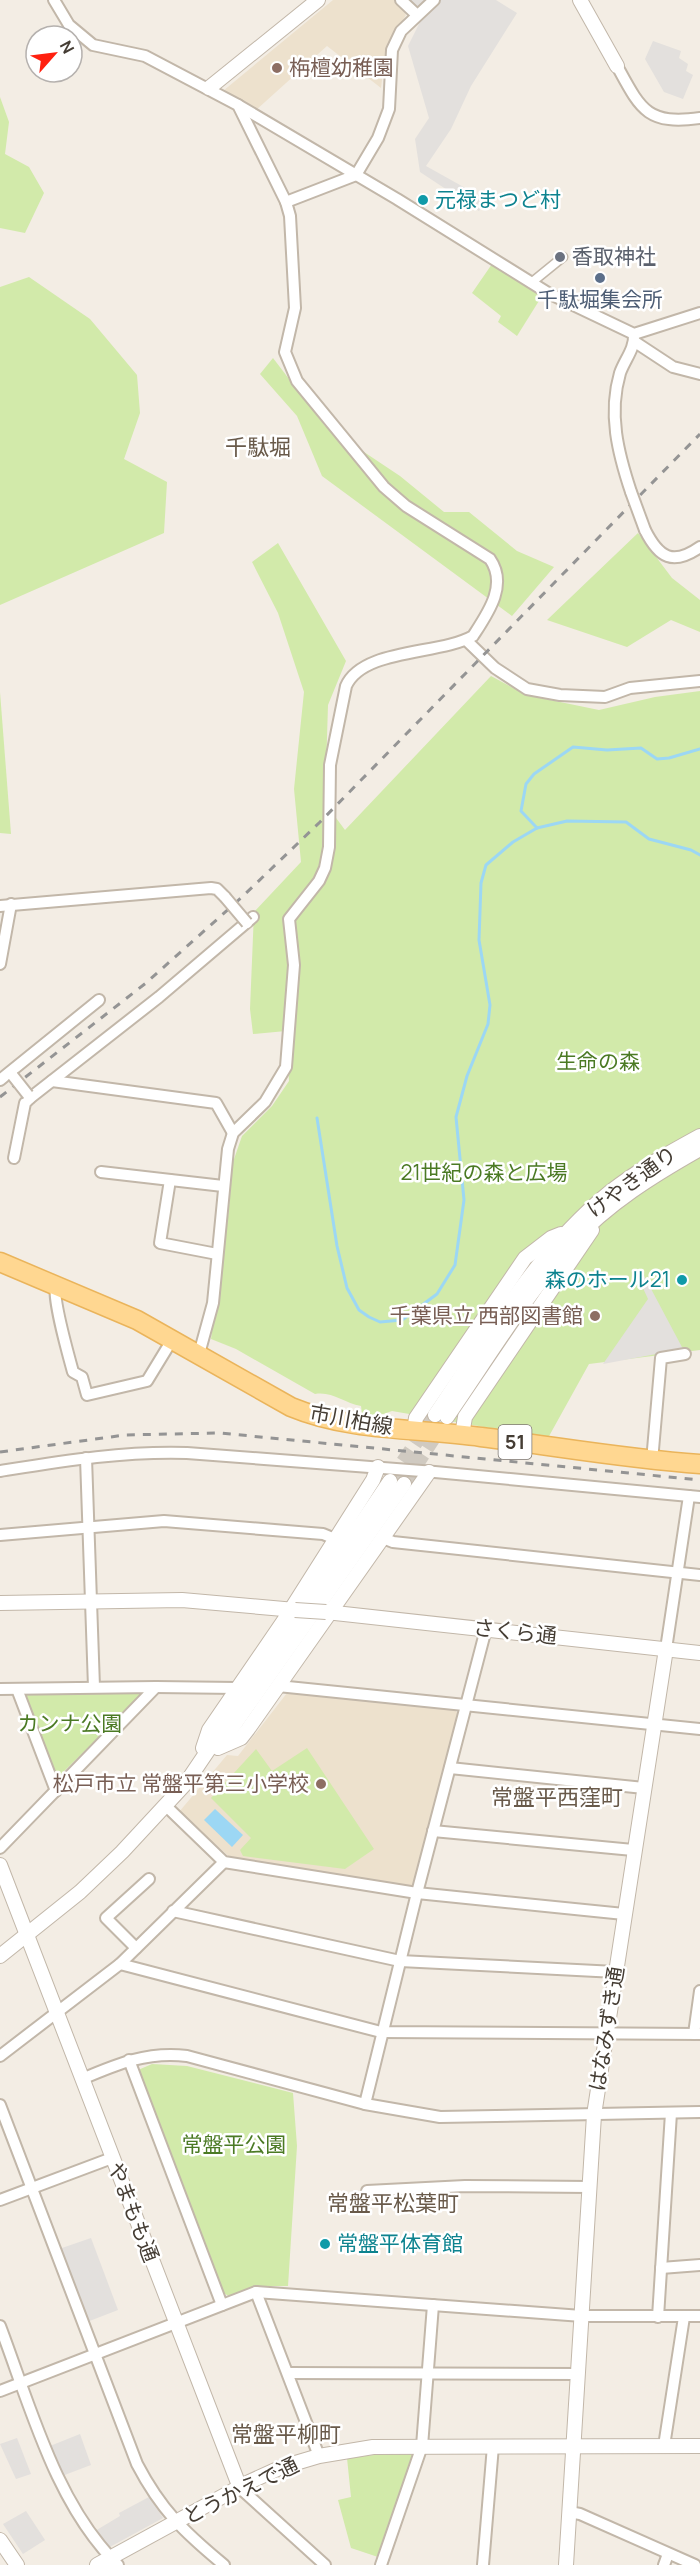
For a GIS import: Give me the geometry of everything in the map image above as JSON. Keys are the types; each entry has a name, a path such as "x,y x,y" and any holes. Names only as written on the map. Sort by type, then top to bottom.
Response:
{"main road":[{"name":"市川柏線","path":"0,1262 102,1304 311,1416 352,1424 462,1435 652,1461 700,1464"}],"street":[{"path":"54,0 69,25 93,45 145,56 209,88 531,283 634,338 673,367 700,374"},
{"path":"209,88 318,0"},
{"path":"401,0 417,15"},
{"path":"285,202 356,175 378,138 389,109 392,50 401,31 434,0"},
{"path":"580,0 640,106 656,117 670,121 700,118"},
{"path":"199,1354 213,1303 225,1163 233,1133 265,1102 286,1067 294,965 289,919 319,881 325,868 329,847 330,765 348,679 356,671 369,664 466,640 473,636 489,610 497,589 497,568 490,559 406,506 384,486 309,398 287,361 285,347 295,308 290,216 238,105"},
{"path":"531,283 563,257"},
{"path":"700,313 634,338 620,373 615,437 631,492 654,548 674,558 685,557 700,547"},
{"path":"466,640 495,668 527,689 560,695 605,698 630,688 700,681"},
{"path":"0,964 6,905 211,888 217,889 250,920 159,998 29,1097 25,1103 14,1158"},
{"path":"29,1097 6,1076 99,1000"},
{"path":"52,1081 216,1103 233,1133"},
{"name":"けやき通り","path":"570,1237 611,1192 655,1162 700,1136"},
{"name":"けやき通り","path":"570,1237 597,1220 663,1170 700,1149"},
{"path":"101,1172 223,1186"},
{"path":"170,1179 160,1243 217,1254"},
{"path":"462,1435 465,1418 590,1235 597,1220"},
{"path":"441,1416 538,1264 570,1237"},
{"path":"414,1430 416,1418 511,1277 538,1247 570,1237"},
{"path":"56,1286 54,1290 61,1318 61,1332 74,1372 82,1377 87,1395 147,1381 172,1340"},
{"path":"652,1461 661,1358 685,1354"},
{"path":"0,1471 86,1458 148,1452 187,1453 378,1467 694,1497"},
{"path":"86,1458 94,1687"},
{"path":"198,1765 208,1730 292,1609 373,1480 378,1467"},
{"path":"218,1748 241,1738 429,1472"},
{"path":"0,1956 80,1892 166,1806 198,1765 397,1482 218,1748 198,1765"},
{"name":"はなみずき通","path":"566,2565 594,2115 653,1724 678,1573 694,1497"},
{"path":"0,1535 164,1521 311,1533 335,1539"},
{"path":"383,1538 393,1542 700,1575"},
{"name":"さくら通","path":"0,1603 182,1600 292,1609 700,1653"},
{"path":"365,2104 381,2032 486,1629"},
{"path":"278,1686 700,1729"},
{"path":"0,1848 156,1687"},
{"path":"0,1689 237,1688"},
{"path":"17,1689 56,1791"},
{"path":"450,1768 644,1788"},
{"path":"166,1806 224,1862 417,1893 624,1914"},
{"path":"434,1831 633,1850"},
{"path":"0,2056 120,1964 224,1862"},
{"name":"やまもも通","path":"0,1865 240,2488"},
{"path":"136,1948 106,1918 149,1879"},
{"path":"174,1911 400,1961 616,1972"},
{"path":"120,1964 381,2032 697,2034 700,1991"},
{"path":"82,2079 143,2056 187,2056 365,2104 440,2117 700,2112"},
{"path":"129,2060 222,2305"},
{"path":"0,2105 137,2464 158,2501 175,2523 224,2565"},
{"path":"658,2317 671,2113"},
{"path":"0,2200 112,2158"},
{"path":"367,2191 465,2186 589,2187"},
{"path":"661,2268 700,2265"},
{"path":"256,2292 319,2456"},
{"path":"0,2391 256,2292 582,2316 700,2316"},
{"path":"381,2565 422,2446 433,2305"},
{"path":"664,2446 684,2317"},
{"path":"0,2326 58,2477 82,2519 114,2561"},
{"path":"288,2373 578,2374"},
{"path":"483,2565 494,2446"},
{"name":"とうかえで通","path":"97,2565 114,2561 175,2523 240,2488 282,2468 319,2456 373,2447 700,2446"},
{"path":"240,2488 325,2565"},
{"path":"569,2512 580,2514 695,2565"},
{"path":"0,2540 17,2565"},
{"path":"664,2565 669,2554"}],"shaded area":[{"name":"栴檀幼稚園","path":"333,0 395,0 406,15 386,47 381,88 327,46 255,111 223,91"},
{"path":"407,0 496,0 517,13 471,86 451,129 426,166 485,199 479,211 420,172 415,139 429,118 408,46 423,16"},
{"path":"653,41 681,51 679,58 688,64 686,71 693,75 683,99 664,92 645,59"},
{"path":"641,1270 683,1349 603,1364 648,1299 637,1275"},
{"name":"松戸市立 常盤平第三小学校","path":"287,1693 453,1707 458,1714 414,1883 410,1887 233,1860 179,1812 227,1755 238,1756"},
{"path":"91,2238 118,2310 87,2322 59,2249"},
{"path":"80,2434 91,2465 62,2476 50,2446"},
{"path":"17,2438 31,2474 16,2479 0,2444"},
{"path":"149,2497 163,2518 108,2548 95,2531 120,2516 119,2513"},
{"path":"26,2511 45,2540 23,2554 3,2524"}],"green space":[{"path":"0,97 9,122 5,154 29,167 44,193 25,233 0,228"},
{"path":"492,264 542,296 517,336 498,322 501,316 472,293"},
{"path":"29,277 90,319 137,375 140,413 124,459 167,482 164,533 0,605 0,287"},
{"path":"273,358 325,426 400,476 444,512 469,512 517,551 554,567 512,616 322,476 297,416 260,374"},
{"path":"638,533 672,578 700,600 700,632 671,620 627,647 547,620"},
{"name":"21世紀の森と広場","path":"278,543 346,661 328,705 325,803 345,830 491,676 526,695 599,710 655,697 700,691 700,1350 589,1364 548,1438 392,1411 363,1421 361,1406 327,1394 315,1394 236,1349 211,1339 228,1217 233,1162 242,1136 272,1106 289,1081 286,1031 253,1034 250,1009 254,912 301,862 294,789 304,692 278,613 252,562"},
{"path":"0,692 11,834 0,833"},
{"name":"カンナ公園","path":"140,1692 139,1698 56,1779 26,1694"},
{"path":"307,1748 374,1849 345,1869 243,1856 240,1850 251,1838 211,1798 256,1749 272,1771"},
{"name":"常盤平公園","path":"152,2064 187,2066 293,2093 297,2146 288,2286 255,2286 229,2296 221,2292 138,2070"},
{"path":"393,2453 411,2454 414,2458 381,2558 351,2548 338,2500 351,2497 347,2458"}],"water":[{"path":"215,1809 243,1835 232,1847 204,1820"}],"waterway":[{"path":"537,828 521,811 526,784 534,774 573,747 607,750 641,748 657,759 700,749"},
{"path":"317,1118 337,1246 347,1288 359,1310 369,1317 380,1322 402,1320 437,1294 455,1265 464,1200 456,1117 467,1076 488,1024 490,1005 479,940 481,883 486,865 513,842 537,828 567,821 626,822 649,839 691,850 700,855"}],"tunnel":[{"path":"391,1479 435,1415"},
{"path":"404,1484 441,1427"}],"railway":[{"path":"0,1097 146,983 242,897 320,822 700,434"},
{"path":"0,1452 125,1435 220,1433 700,1480"}],"place":[{"name":"栴檀幼稚園","path":"277,68"},
{"name":"元禄まつど村","path":"423,200"},
{"name":"香取神社","path":"560,257"},
{"name":"千駄堀集会所","path":"600,278"},
{"name":"森のホール21","path":"682,1280"},
{"name":"千葉県立 西部図書館","path":"595,1316"},
{"name":"松戸市立 常盤平第三小学校","path":"321,1784"},
{"name":"常盤平体育館","path":"325,2244"}],"district":[{"name":"千駄堀","path":"258,447"},
{"name":"常盤平西窪町","path":"557,1797"},
{"name":"常盤平松葉町","path":"393,2203"},
{"name":"常盤平柳町","path":"286,2434"}],"park label":[{"name":"生命の森","path":"598,1062"}]}
